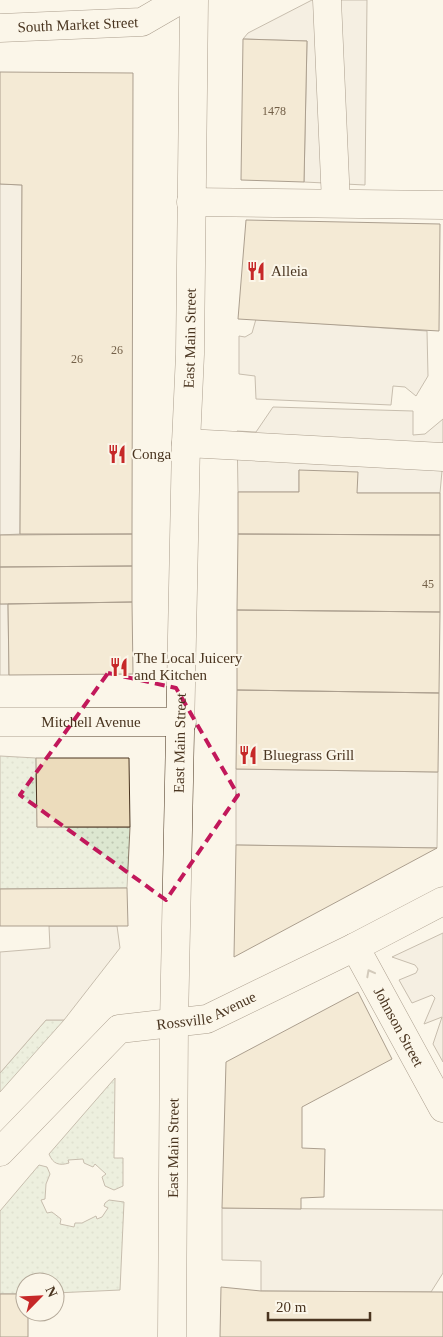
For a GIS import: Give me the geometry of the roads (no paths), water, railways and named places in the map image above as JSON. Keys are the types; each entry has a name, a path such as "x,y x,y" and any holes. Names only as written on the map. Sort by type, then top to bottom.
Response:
{"main road":[{"name":"South Market Street","path":"0,28 142,22 180,0"},
{"name":"East Main Street","path":"172,1337 174,1024 182,722 186,443 190,354 190,202 194,0"},
{"path":"327,0 336,204"},
{"path":"190,202 443,205"},
{"path":"186,443 443,457"},
{"name":"Mitchell Avenue","path":"0,722 182,722"},
{"name":"Rossville Avenue","path":"0,1152 119,1029 208,1019 356,947 443,901"},
{"name":"Johnson Street","path":"356,947 443,1108"}],"place":[{"name":"Alleia","path":"256,271"},
{"name":"Conga","path":"117,454"},
{"name":"The Local Juicery and Kitchen","path":"119,667"},
{"name":"Bluegrass Grill","path":"248,755"}]}
